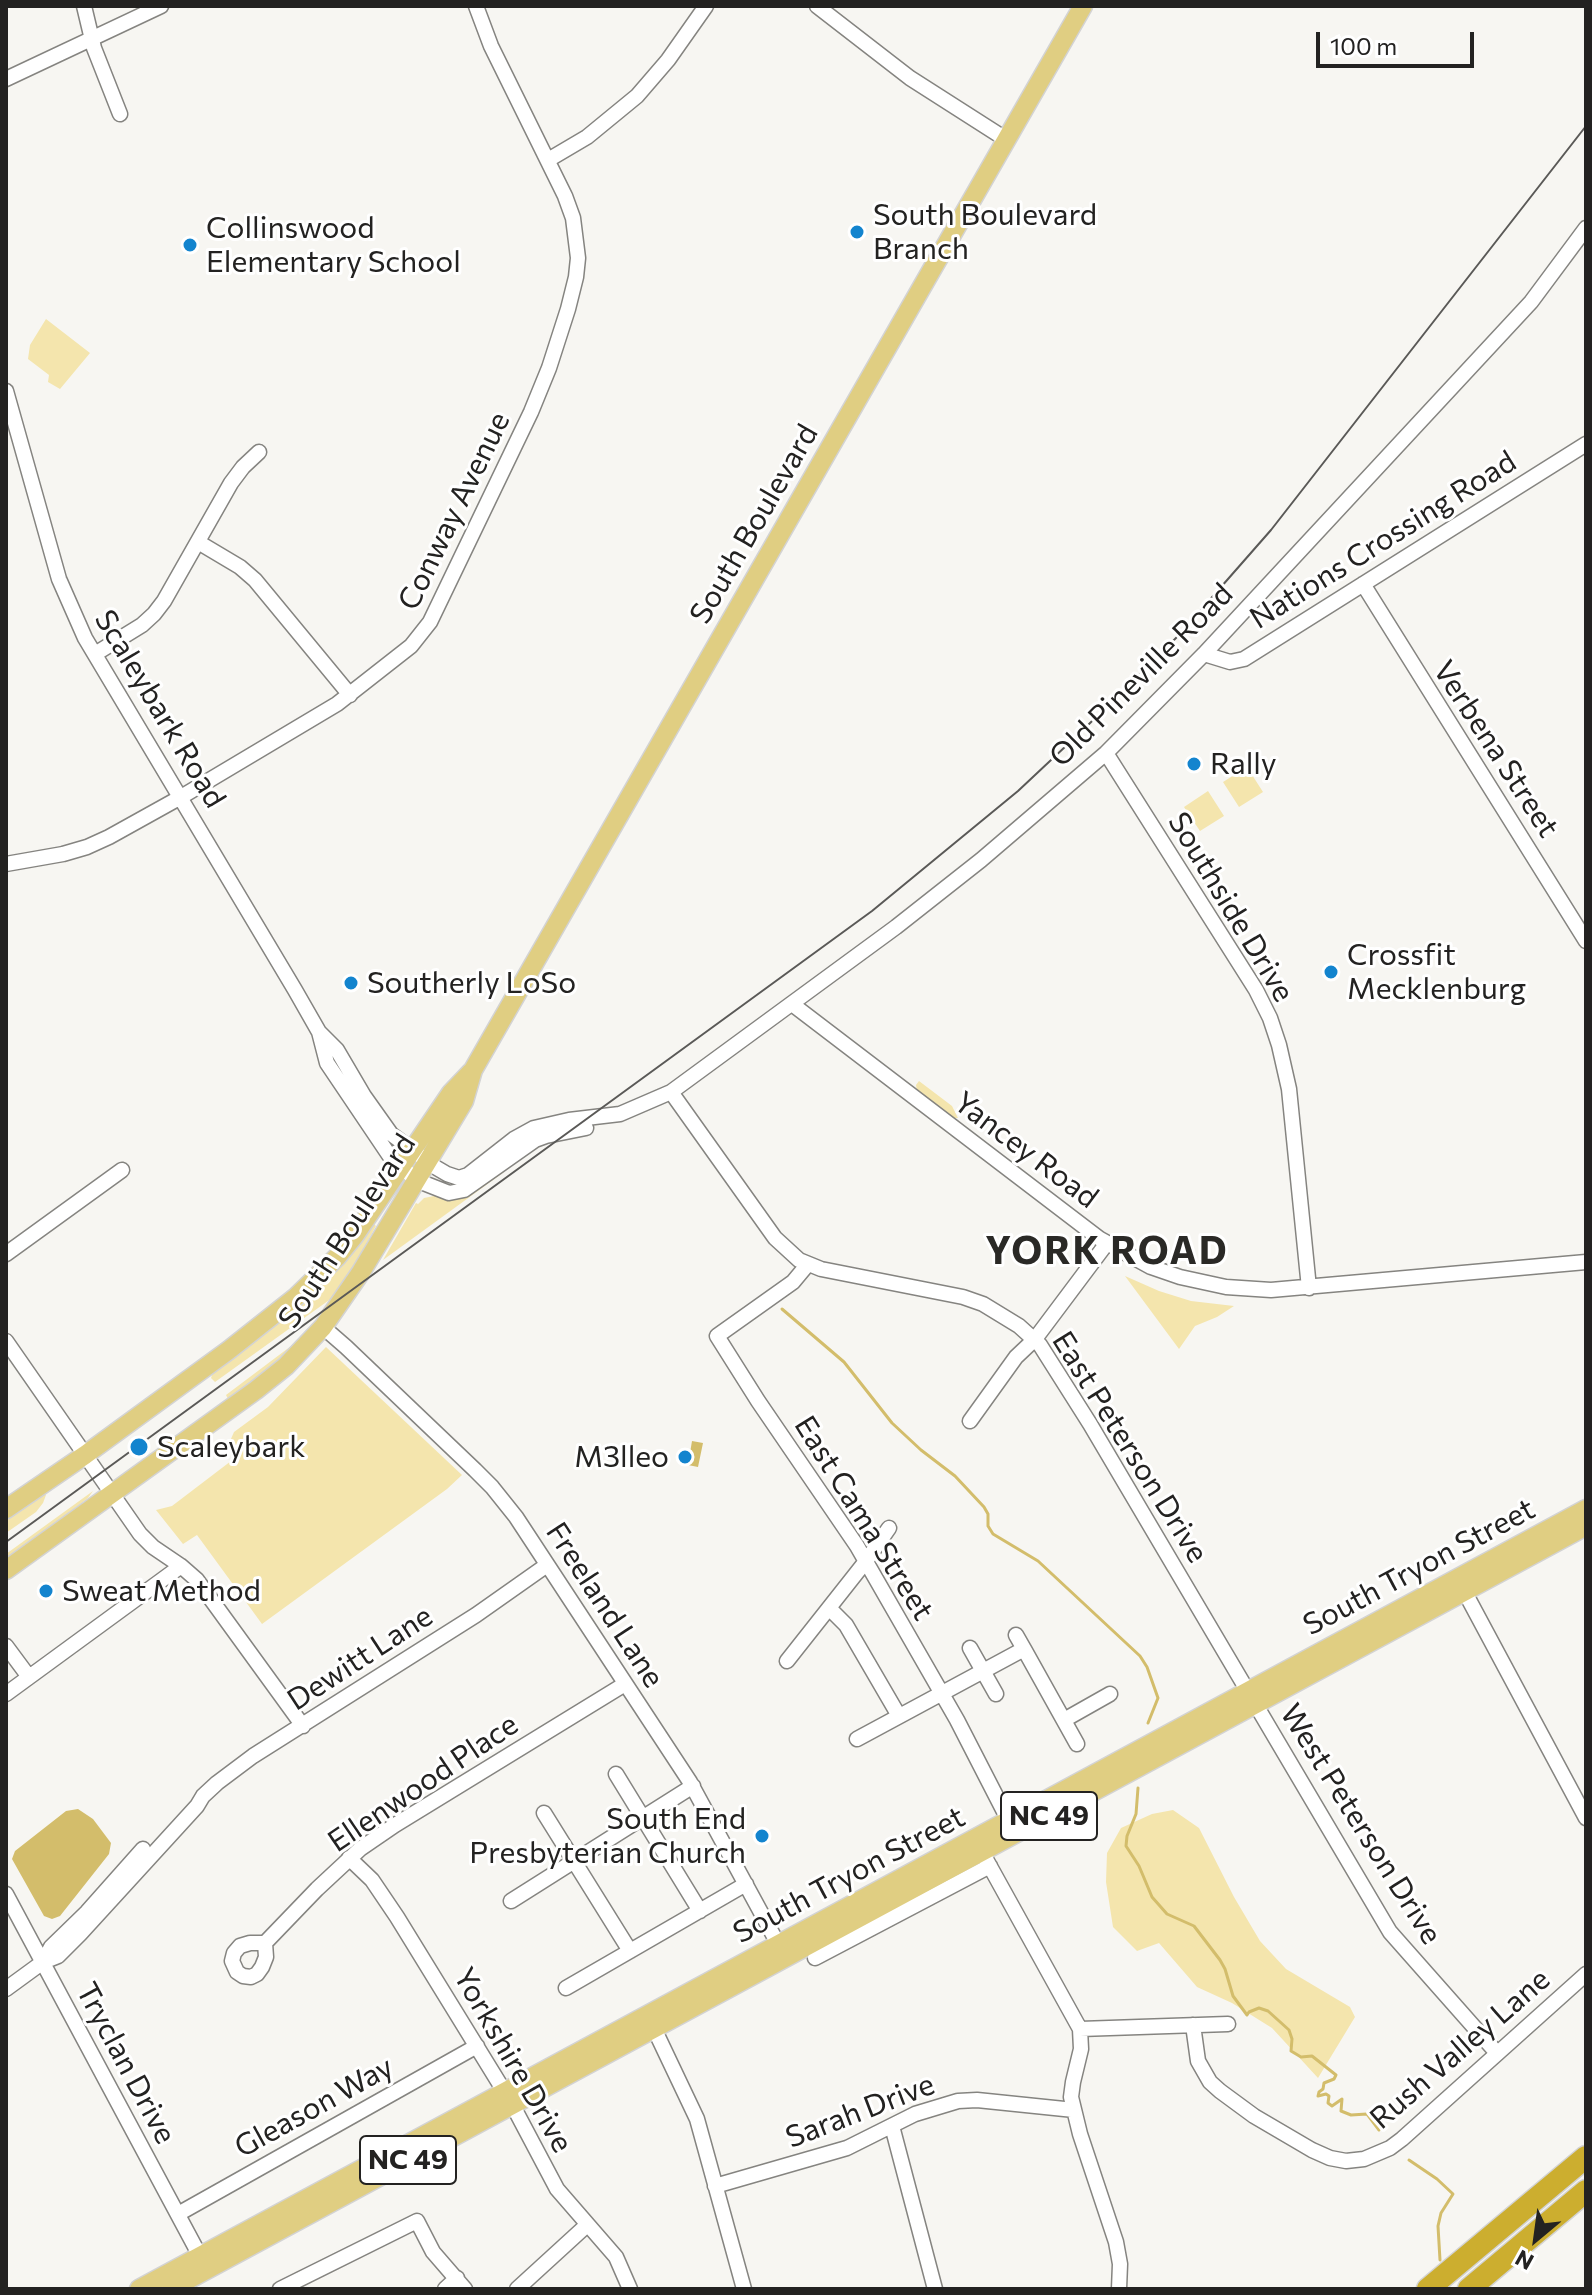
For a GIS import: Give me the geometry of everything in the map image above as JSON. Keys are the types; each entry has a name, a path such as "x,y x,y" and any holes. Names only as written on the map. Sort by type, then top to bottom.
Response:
{"highway":[{"path":"1428,2289 1586,2157"},
{"path":"1469,2289 1586,2191"}],"main road":[{"name":"South Boulevard","path":"6,1570 286,1366 323,1327 361,1272 451,1093 473,1070 1083,6"},
{"name":"South Boulevard","path":"6,1509 229,1350 296,1297 337,1257 409,1174"},
{"name":"South Tryon Street","path":"139,2289 508,2098 781,1951 982,1852 1012,1827 1461,1584 1586,1509"},
{"name":"South Tryon Street","path":"1461,1584 1586,1526"},
{"name":"South Tryon Street","path":"171,2289 196,2284 508,2098"}],"street":[{"path":"84,6 100,67 120,114"},
{"path":"6,79 161,6"},
{"name":"Conway Avenue","path":"6,864 87,847 181,797 350,695 411,646 430,622 549,368 568,309 578,258 573,218 565,196 491,46 476,6"},
{"path":"548,160 587,137 637,96 668,60 706,6"},
{"path":"817,6 910,78 1007,140"},
{"name":"Old Pineville Road","path":"420,1156 447,1174 459,1178 468,1175 514,1139 534,1128 620,1114 671,1092 981,860 1106,753 1204,654 1531,302 1586,228"},
{"name":"Scaleybark Road","path":"6,391 59,579 85,638 319,1032 337,1050 391,1134 420,1156"},
{"name":"Nations Crossing Road","path":"1204,654 1237,662 1586,444"},
{"path":"95,654 154,614 231,483 259,452"},
{"path":"198,542 233,562 255,580 350,695"},
{"name":"Verbena Street","path":"1363,584 1584,933"},
{"name":"Southside Drive","path":"1106,753 1250,981 1270,1018 1289,1089 1309,1288"},
{"name":"Yancey Road","path":"792,1004 1107,1243 1151,1267 1210,1284 1257,1290 1309,1288 1586,1262"},
{"name":"Scaleybark Road","path":"319,1032 327,1063 376,1138 409,1174"},
{"name":"Old Pineville Road","path":"409,1174 449,1193 464,1190 535,1140 640,1117 662,1106 671,1092"},
{"name":"East Peterson Drive","path":"671,1092 786,1250 808,1264 963,1297 1000,1313 1035,1339 1059,1374 1251,1698"},
{"path":"6,1254 122,1170"},
{"path":"970,1421 1016,1357 1035,1339 1107,1243"},
{"name":"East Cama Street","path":"808,1264 793,1282 717,1336 866,1561 942,1694 1012,1827"},
{"name":"Freeland Lane","path":"323,1327 492,1487 516,1517 693,1786 781,1951"},
{"path":"6,1341 146,1540 197,1580 303,1726"},
{"path":"787,1661 889,1528"},
{"name":"Dewitt Lane","path":"6,1989 43,1962 52,1946 191,1799 203,1796 253,1756 476,1615 547,1565"},
{"path":"6,1694 181,1566"},
{"path":"1461,1584 1586,1818"},
{"path":"829,1608 846,1625 899,1716"},
{"path":"1016,1635 1077,1744"},
{"path":"6,1646 29,1677"},
{"path":"970,1648 996,1694"},
{"path":"857,1739 1024,1649"},
{"name":"Ellenwood Place","path":"265,1943 349,1858 395,1825 625,1684"},
{"path":"1064,1720 1110,1694"},
{"name":"West Peterson Drive","path":"1251,1698 1390,1932 1497,2053"},
{"path":"616,1774 700,1911"},
{"path":"511,1901 693,1786"},
{"path":"544,1813 630,1951"},
{"path":"815,1958 906,1908 982,1852 1080,2029 1081,2049 1071,2092 1116,2242 1120,2264 1119,2289"},
{"name":"Yorkshire Drive","path":"349,1858 372,1880 477,2046 557,2189 616,2257 630,2289"},
{"path":"566,1988 746,1884"},
{"name":"Tryclan Drive","path":"6,1894 200,2256"},
{"name":"Rush Valley Lane","path":"1193,2025 1198,2061 1210,2082 1220,2091 1254,2116 1312,2150 1346,2161 1364,2159 1390,2148 1586,1974"},
{"path":"651,2022 697,2119 744,2289"},
{"path":"1080,2029 1228,2024"},
{"name":"Gleason Way","path":"178,2214 477,2046"},
{"name":"Sarah Drive","path":"715,2186 832,2153 935,2107 958,2101 977,2100 1074,2110"},
{"path":"892,2126 935,2289"},
{"path":"280,2289 417,2221 429,2246 461,2284 445,2289"},
{"path":"517,2289 587,2225"}],"shaded area":[{"path":"46,319 90,353 60,389 48,382 49,375 28,359 30,345"},
{"path":"1247,767 1263,792 1239,807 1223,782"},
{"path":"1208,791 1224,816 1200,831 1184,807"},
{"path":"919,1081 952,1106 958,1118 953,1118 917,1091"},
{"path":"500,1170 504,1172 383,1260 416,1203 434,1196 435,1192"},
{"path":"373,1223 376,1226 339,1293 215,1382 211,1378 212,1375"},
{"path":"1125,1276 1191,1301 1234,1306 1195,1326 1179,1349"},
{"path":"303,1337 261,1377 228,1399 226,1395"},
{"path":"326,1347 462,1475 262,1624 197,1535 183,1544 156,1510 172,1506 235,1458 227,1448 234,1432 268,1407"},
{"path":"692,1441 703,1443 698,1467 688,1465"},
{"path":"93,1491 88,1498 6,1561 6,1554"},
{"path":"43,1493 46,1495 36,1512 6,1533 6,1517"},
{"path":"78,1809 93,1819 111,1843 109,1854 60,1916 52,1919 44,1916 12,1859 15,1851 66,1811"},
{"path":"1173,1810 1199,1828 1260,1941 1286,1969 1350,2007 1355,2017 1318,2078 1272,2028 1232,2003 1197,1987 1159,1943 1137,1951 1113,1927 1106,1882 1107,1853 1121,1828 1152,1814"}],"waterway":[{"path":"782,1309 844,1362 892,1423 955,1476 984,1507 993,1534 1038,1561 1140,1656 1158,1698 1148,1723"},
{"path":"1138,1788 1136,1814 1126,1846 1139,1866 1152,1897 1167,1914 1194,1926 1220,1960 1233,1996 1247,2015 1259,2008 1268,2011 1289,2030 1291,2051 1301,2057 1312,2056 1336,2075 1324,2083 1318,2096 1329,2096 1328,2103 1332,2106 1342,2099 1341,2111 1351,2115 1367,2114 1379,2130"},
{"path":"1409,2160 1453,2194 1441,2213 1438,2226 1440,2260"}],"tram line":[{"path":"6,1542 872,911 1018,791 1178,636 1271,530 1586,126"}],"place":[{"name":"South Boulevard Branch","path":"857,232"},
{"name":"Collinswood Elementary School","path":"190,245"},
{"name":"Rally","path":"1194,764"},
{"name":"Crossfit Mecklenburg","path":"1331,972"},
{"name":"Southerly LoSo","path":"351,983"},
{"name":"Scaleybark","path":"139,1447"},
{"name":"M3lleo","path":"685,1457"},
{"name":"Sweat Method","path":"46,1591"},
{"name":"South End Presbyterian Church","path":"762,1836"}],"district":[{"name":"YORK ROAD","path":"1107,1251"}]}
